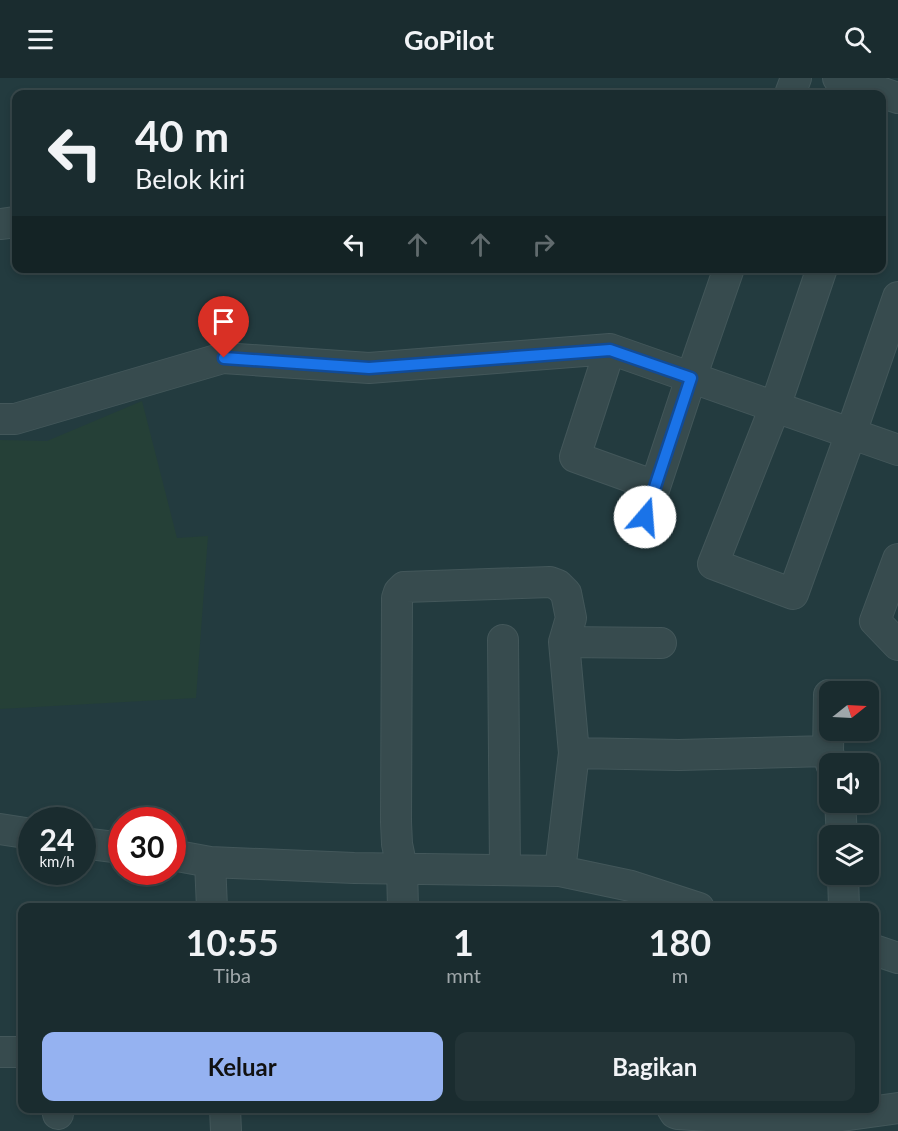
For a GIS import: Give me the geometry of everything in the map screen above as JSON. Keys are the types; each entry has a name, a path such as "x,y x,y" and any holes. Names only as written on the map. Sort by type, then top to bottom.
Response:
{"street":[{"path":"838,78 873,90"},
{"path":"645,517 727,273"},
{"path":"820,273 775,407 713,564 793,594 898,297"},
{"path":"610,350 575,457 650,484"},
{"path":"0,419 15,419 224,358 369,368 610,350 898,450"},
{"path":"898,559 874,621 898,645"},
{"path":"403,903 402,868 397,844 396,822 397,598 404,587 554,583 564,589 571,618 564,642 574,753 560,870"},
{"path":"503,640 505,869"},
{"path":"564,642 661,643"},
{"path":"574,753 819,757"},
{"path":"0,829 18,832"},
{"path":"186,858 210,862 354,868 560,870 630,897 668,903"},
{"path":"210,862 212,903"},
{"path":"843,885 844,903"},
{"path":"879,952 898,958"},
{"path":"0,1052 18,1052"},
{"path":"879,1111 898,1108"},
{"path":"225,1113 226,1131"},
{"path":"674,1118 678,1114 798,1122 862,1113"}],"green space":[{"path":"142,401 177,538 208,536 196,698 0,709 0,440 47,441"}],"route":[{"path":"224,358 369,368 610,350 691,378 645,517"}]}
